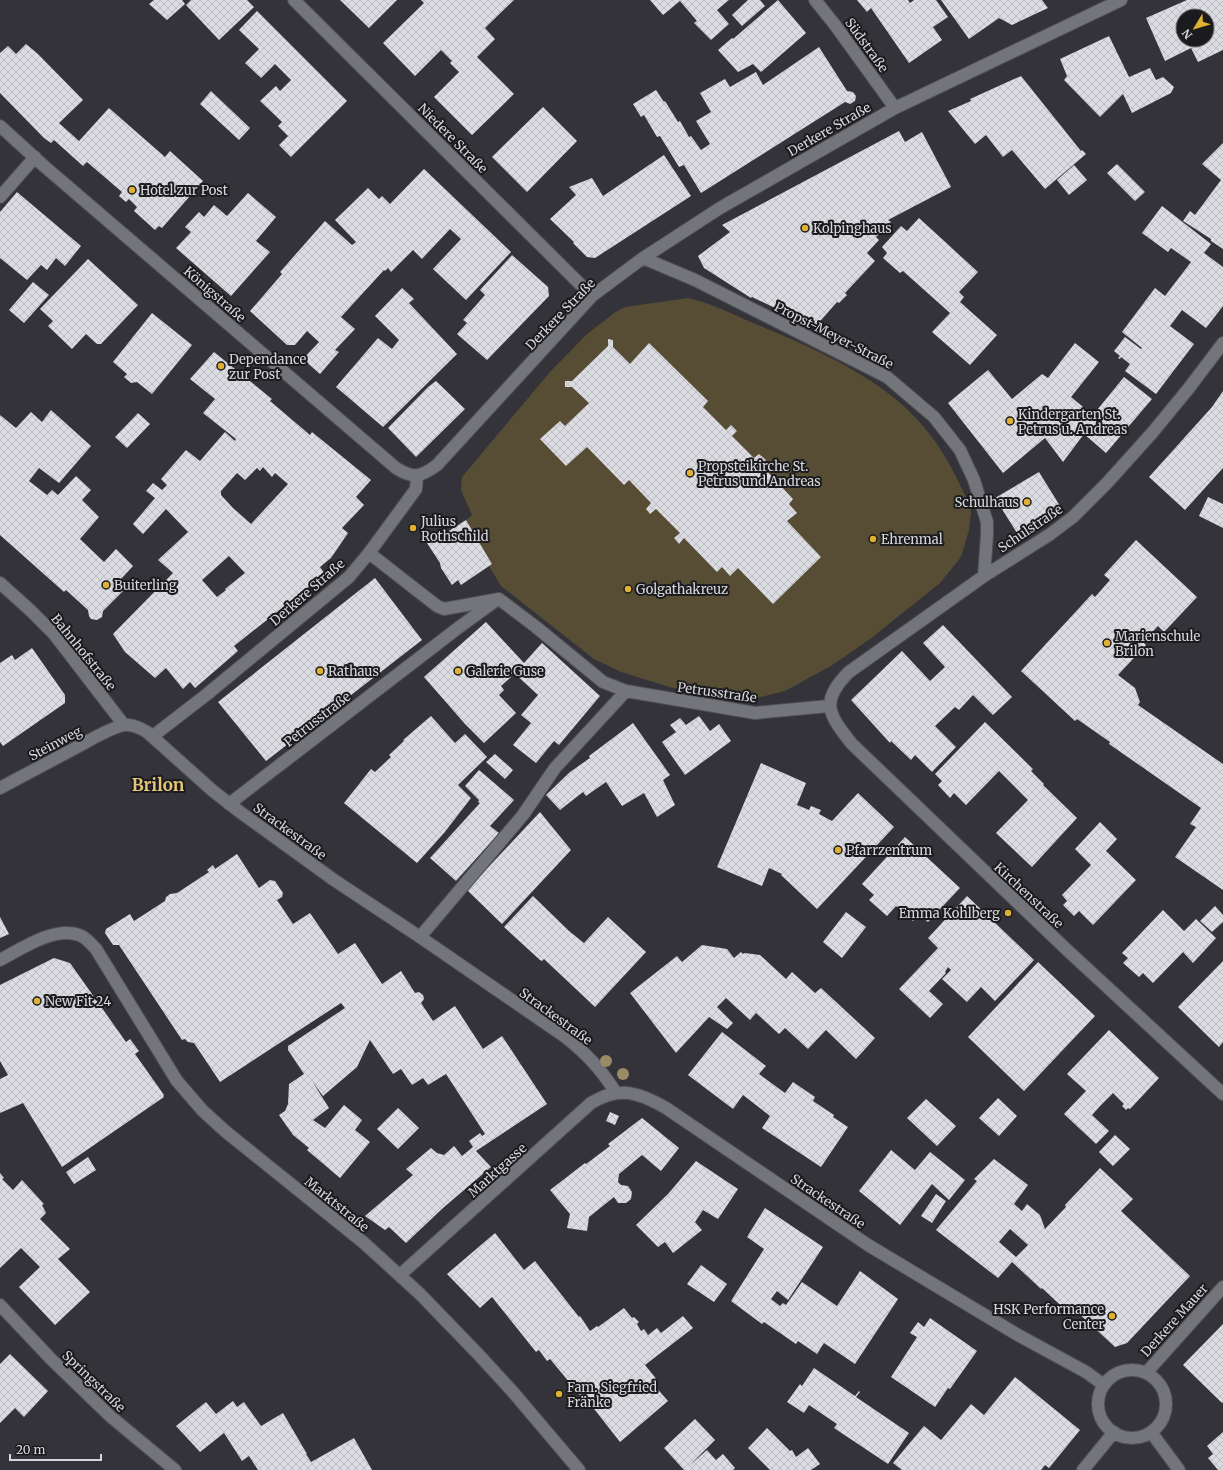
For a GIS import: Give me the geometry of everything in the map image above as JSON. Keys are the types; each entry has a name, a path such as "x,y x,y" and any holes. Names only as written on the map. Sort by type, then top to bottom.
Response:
{"street":[{"name":"Niedere Straße","path":"294,0 592,296"},
{"name":"Südstraße","path":"815,0 835,25 894,108"},
{"name":"Derkere Straße","path":"153,736 206,695 349,577 369,553 416,489 417,476 426,474 437,465 592,296 643,258 720,208 894,108 1120,0"},
{"name":"Königstraße","path":"0,126 396,468 406,475 417,476"},
{"path":"0,197 35,157"},
{"name":"Propst-Meyer-Straße","path":"643,258 695,280 887,377 934,417 960,450 974,480 987,522 984,576"},
{"name":"Schulstraße","path":"829,706 834,690 849,672 984,576 1049,535 1068,521 1089,502 1152,433 1223,343"},
{"path":"369,553 437,606 444,609 498,599"},
{"name":"Bahnhofstraße","path":"0,583 54,634 124,725"},
{"name":"Petrusstraße","path":"229,804 498,599 536,627 604,682 626,692 755,713 829,706"},
{"path":"420,937 523,815 555,768 626,692"},
{"name":"Kirchenstraße","path":"829,706 840,729 852,744 1061,944 1223,1094"},
{"name":"Strackestraße","path":"124,725 138,727 153,736 229,804 334,880 420,937 569,1040 599,1067 616,1093 631,1093 649,1098 666,1108 868,1245 1018,1335 1086,1372 1104,1385"},
{"name":"Steinweg","path":"0,788 89,741 124,725"},
{"name":"Marktstraße","path":"0,960 46,937 60,933 80,935 96,949 177,1081 203,1111 225,1131 364,1243 400,1275 479,1354 579,1470"},
{"name":"Marktgasse","path":"400,1275 591,1103 602,1097 616,1093"},
{"name":"Derkere Mauer","path":"1146,1373 1223,1287"},
{"name":"Springstraße","path":"0,1305 110,1416 175,1470"},
{"path":"1135,1370 1146,1373 1156,1379 1163,1389 1166,1401 1165,1412 1160,1424 1151,1432 1139,1437 1126,1437 1114,1432 1104,1423 1099,1410 1099,1397 1104,1385 1112,1376 1123,1371 1135,1370"},
{"path":"1083,1470 1114,1432"},
{"path":"1151,1432 1179,1470"}],"shaded area":[{"path":"688,298 721,309 798,342 844,365 887,393 906,408 937,444 960,484 971,512 969,530 961,557 940,583 870,639 831,666 785,691 757,698 736,697 673,688 621,672 594,659 501,586 489,566 492,564 466,520 472,515 461,490 462,477 550,372 586,335 614,313 625,307"}],"building":[{"path":"154,0 182,0 185,4 167,20 149,4"},
{"path":"191,0 247,0 254,7 219,40 186,5"},
{"path":"340,0 397,0 369,28"},
{"path":"421,0 514,0 485,28 495,39 477,57 514,94 472,135 434,97 459,72 450,63 452,61 441,50 415,76 383,43 424,3"},
{"path":"650,0 729,0 717,10 729,24 711,40 694,23 697,21 680,1 663,15"},
{"path":"748,0 760,0 765,6 742,26 732,15"},
{"path":"778,0 806,33 761,72 753,64 738,72 718,50"},
{"path":"857,0 908,0 910,3 914,0 936,0 948,17 933,27 942,40 909,63 871,8 867,12"},
{"path":"941,0 1042,0 1048,8 1012,25 999,18 969,39"},
{"path":"1187,0 1223,0 1223,50 1198,62 1191,48 1165,61 1146,18"},
{"path":"257,11 347,101 291,157 279,145 288,136 278,126 282,122 260,101 276,86 280,91 291,80 275,64 261,78 245,63 259,49 239,30"},
{"path":"1109,36 1129,77 1150,68 1156,80 1163,77 1174,87 1171,93 1132,113 1123,94 1100,117 1064,80 1067,76 1060,59"},
{"path":"26,44 38,54 83,100 59,123 79,141 109,108 165,157 170,151 203,181 162,228 159,226 155,230 134,211 137,207 129,199 126,202 119,196 122,192 87,162 83,166 54,140 51,143 44,138 0,93 0,53 8,46 16,54"},
{"path":"819,47 847,91 853,92 856,96 855,101 850,104 845,102 701,193 684,165 679,167 660,136 657,137 644,115 641,117 633,104 656,90 678,122 680,121 689,137 691,136 701,150 710,144 696,121 711,112 700,93 725,79 730,87 756,72 763,85"},
{"path":"1021,76 1081,151 1082,150 1086,154 1045,189 1012,150 1003,157 986,135 975,144 948,111 971,101 970,99"},
{"path":"211,91 250,128 239,140 200,104"},
{"path":"543,107 577,141 527,192 492,157"},
{"name":"Kolpinghaus","path":"899,131 905,142 922,132 951,187 888,220 891,222 876,237 879,240 867,253 875,261 845,293 847,295 839,303 837,302 815,327 752,297 751,298 704,268 698,256 730,232 722,225"},
{"path":"1223,143 1223,249 1211,241 1211,239 1183,221 1190,211 1195,215 1221,180 1202,164"},
{"path":"664,155 691,196 595,258 587,257 550,219 576,195 569,187 592,178 603,196"},
{"path":"1117,164 1145,192 1135,201 1107,173"},
{"path":"1074,165 1087,180 1069,195 1057,180"},
{"path":"424,169 511,252 466,300 433,269 461,239 450,229 422,259 413,250 391,272 388,268 385,271 384,270 341,317 355,329 335,350 339,352 320,374 303,359 319,342 307,331 295,345 287,345 250,311 282,274 280,272 325,221 352,245 356,242 335,220 368,188 379,199 382,196 390,204"},
{"path":"17,192 81,246 65,266 56,258 47,270 41,265 27,280 0,258 0,212"},
{"path":"248,193 276,217 256,241 270,252 231,296 176,248 191,232 185,227 199,212 204,217 214,205 227,216"},
{"path":"1162,206 1211,244 1204,253 1223,267 1223,306 1206,328 1182,310 1170,326 1194,344 1156,394 1125,371 1130,364 1121,357 1120,359 1118,358 1120,356 1114,351 1125,337 1141,349 1142,348 1122,332 1155,288 1165,296 1191,262 1171,248 1168,252 1142,233"},
{"path":"919,218 978,272 959,292 964,297 960,302 997,335 970,365 932,332 950,313 903,271 900,273 883,258 887,253 882,247 901,226 907,231"},
{"path":"512,255 548,287 549,296 487,360 457,334 467,323 463,320 485,295 480,290"},
{"path":"88,259 138,305 101,344 97,344 86,334 72,349 48,326 53,321 40,309"},
{"path":"33,282 49,295 24,323 9,310"},
{"path":"402,288 414,299 409,303 457,354 383,427 336,387 378,338 392,349 399,340 375,316"},
{"path":"152,313 192,345 152,394 137,382 131,383 124,377 127,374 113,362"},
{"name":"Propsteikirche St. Petrus und Andreas","path":"608,339 613,340 613,347 630,364 649,343 708,401 703,407 726,430 731,425 737,431 732,436 754,458 759,454 766,460 761,465 793,499 789,504 797,513 787,521 821,557 773,604 738,568 730,576 722,567 717,572 684,538 679,544 674,538 680,533 656,509 650,514 646,509 651,503 629,480 624,485 587,447 566,466 540,439 560,421 565,426 589,403 572,387 565,387 565,381 572,381 608,346"},
{"name":"Kindergarten St. Petrus u. Andreas","path":"1075,343 1099,362 1071,397 1093,415 1124,377 1152,399 1106,453 1084,434 1063,462 1045,438 1003,473 948,403 988,370 1012,399 1042,374 1048,378"},
{"path":"214,352 272,399 270,401 310,435 312,432 371,480 356,497 364,505 342,528 348,533 331,558 320,567 325,574 234,646 238,651 195,688 190,682 183,689 166,668 155,678 125,652 113,634 173,573 158,560 188,532 166,509 143,534 133,524 155,498 146,491 153,483 162,490 167,485 161,479 186,450 200,461 225,432 235,441 236,439 203,413 215,399 190,379","holes":["263,467 272,477 275,473 288,484 251,524 221,495 221,491 237,473 245,480 257,468 260,471","229,556 245,573 217,597 202,580"]},
{"path":"436,381 465,409 416,457 388,428 428,387"},
{"path":"1223,391 1223,468 1185,510 1149,477 1212,407"},
{"path":"51,410 91,446 59,483 39,468 29,481 47,495 52,490 58,495 76,476 91,490 82,500 99,517 80,539 104,562 116,549 133,566 121,579 128,586 103,611 102,617 97,620 91,619 88,610 66,590 64,592 0,535 0,415 16,428 31,412 42,422"},
{"path":"138,413 150,424 127,448 115,437"},
{"name":"Schulhaus","path":"1039,472 1060,506 1017,533 995,498"},
{"path":"1208,497 1223,504 1223,528 1199,516"},
{"path":"466,520 492,564 461,585 458,580 452,585 427,543 439,534 441,536"},
{"path":"1136,540 1197,597 1164,632 1158,626 1143,642 1146,645 1118,675 1135,688 1140,702 1138,705 1223,764 1223,890 1175,857 1196,827 1190,824 1201,808 1109,744 1110,742 1077,719 1075,721 1021,671 1092,594 1095,597 1110,580 1104,575"},
{"name":"Rathaus","path":"375,578 422,640 266,761 218,702"},
{"path":"486,622 524,663 542,643 600,696 559,745 554,741 536,763 513,745 531,723 521,715 538,695 513,672 510,675 511,677 501,686 504,690 499,695 516,713 484,743 465,724 424,677"},
{"path":"943,625 1012,697 993,715 973,695 959,710 955,707 935,726 956,747 932,772 915,755 911,760 891,741 890,743 851,700 902,651 930,681 945,667 923,643"},
{"path":"32,648 65,695 65,703 3,746 0,742 0,663 12,655 15,660"},
{"path":"431,716 455,743 465,734 487,757 458,785 471,798 444,833 417,863 344,803 371,769 375,772 391,757 389,755 404,741 403,740"},
{"path":"699,716 710,731 719,724 731,741 685,775 662,742 676,732 670,725 680,718 686,725"},
{"path":"985,722 1033,769 1031,771 1044,784 1043,785 1077,818 1032,867 996,833 1028,800 999,771 966,805 954,793 950,798 938,785 942,781 935,774"},
{"path":"633,723 670,775 663,780 675,805 657,817 644,793 622,806 606,782 586,796 583,792 560,810 546,795 570,772 590,758 589,756"},
{"path":"495,754 513,770 505,779 486,762"},
{"path":"761,763 806,783 797,805 809,810 811,806 821,810 819,814 832,821 858,793 894,827 817,909 781,875 782,874 769,868 762,886 717,867"},
{"path":"479,770 514,800 490,826 499,833 456,881 430,858 480,803 478,802 479,800 465,786"},
{"path":"540,812 571,850 502,924 467,890"},
{"path":"1100,822 1117,839 1106,851 1136,880 1093,925 1079,911 1074,916 1063,905 1067,901 1062,895 1091,865 1075,849"},
{"path":"905,837 960,888 928,922 919,914 913,921 896,906 887,916 869,900 874,895 862,884"},
{"path":"237,854 259,888 270,880 275,881 283,893 282,897 277,900 293,924 310,913 338,954 355,943 382,984 401,971 415,993 419,992 423,995 424,999 421,1003 433,1021 455,1006 483,1049 502,1036 547,1104 476,1151 491,1167 443,1208 406,1243 389,1227 385,1230 365,1216 413,1175 406,1169 431,1148 437,1153 444,1155 454,1146 462,1156 473,1147 469,1141 480,1133 482,1136 485,1134 446,1074 428,1085 423,1078 412,1085 401,1069 393,1074 370,1040 357,1067 323,1096 312,1081 329,1108 313,1120 325,1128 344,1105 362,1120 355,1130 370,1142 340,1178 307,1150 309,1148 293,1135 279,1115 285,1111 288,1104 289,1084 304,1074 288,1050 288,1046 345,1008 341,1003 220,1082 194,1043 188,1042 185,1039 182,1040 119,945 113,945 105,933 106,929 130,914 134,921 165,901 166,897 170,894 177,893 209,872 207,870 213,865 215,869"},
{"path":"533,896 569,931 584,943 608,917 646,952 595,1007 544,959 542,961 540,960 504,927"},
{"path":"967,896 1034,960 995,1001 981,987 967,1002 942,979 951,970 948,967 945,972 946,973 929,991 943,1004 930,1018 899,989 938,948 928,938"},
{"path":"1215,906 1223,915 1223,922 1212,932 1200,921"},
{"path":"1163,910 1184,931 1196,919 1216,938 1193,963 1183,952 1153,983 1143,973 1139,977 1123,963 1128,958 1122,953"},
{"path":"846,912 866,927 842,958 823,942"},
{"path":"0,917 9,934 0,938"},
{"path":"702,945 727,949 734,958 741,952 743,954 760,955 786,979 792,972 815,993 821,988 875,1038 856,1059 826,1030 808,1049 785,1028 779,1034 756,1013 750,1020 726,998 717,1007 733,1023 727,1029 709,1017 676,1053 630,993 677,956 682,962"},
{"path":"54,958 70,963 126,1042 130,1039 139,1051 135,1054 164,1095 164,1097 62,1167 23,1103 0,1113 0,1079 8,1075 0,1061 0,985"},
{"path":"1223,961 1223,1042 1219,1047 1178,1007"},
{"path":"1038,962 1095,1016 1024,1091 968,1037"},
{"path":"1109,1030 1159,1078 1130,1109 1128,1108 1126,1110 1122,1106 1124,1104 1113,1093 1101,1105 1092,1115 1109,1131 1096,1144 1064,1114 1086,1091 1067,1074"},
{"path":"722,1032 766,1066 759,1074 785,1093 793,1082 815,1097 813,1101 834,1115 833,1117 848,1127 821,1167 762,1128 770,1116 743,1095 733,1109 688,1075"},
{"path":"998,1098 1017,1116 999,1136 979,1118"},
{"path":"926,1099 956,1126 937,1146 907,1118"},
{"path":"398,1108 419,1128 398,1149 377,1129"},
{"path":"610,1112 619,1116 615,1125 606,1121"},
{"path":"642,1118 679,1148 661,1171 642,1155 619,1174 618,1182 621,1185 628,1186 632,1192 631,1199 626,1203 618,1203 614,1197 589,1217 587,1231 567,1228 570,1214 550,1190 610,1146 608,1144"},
{"path":"1115,1135 1130,1149 1113,1166 1099,1152"},
{"path":"891,1150 915,1170 930,1152 965,1180 949,1200 932,1184 900,1225 859,1191"},
{"path":"88,1157 96,1170 74,1184 66,1172"},
{"path":"994,1159 1028,1185 1014,1204 1022,1211 1027,1204 1040,1215 1045,1229 1066,1207 1065,1205 1100,1168 1133,1199 1121,1211 1190,1276 1127,1343 1115,1347 1075,1310 1071,1315 1012,1262 998,1278 936,1230 977,1181 974,1179","holes":["1010,1229 1028,1245 1016,1257 999,1242"]},
{"path":"696,1161 738,1189 718,1219 703,1210 695,1222 702,1230 673,1253 665,1242 658,1247 636,1225 668,1194"},
{"path":"0,1173 4,1178 2,1179 13,1190 22,1180 44,1204 42,1205 46,1213 40,1219 70,1249 58,1259 90,1292 55,1325 19,1287 40,1267 21,1248 0,1268"},
{"path":"936,1194 946,1201 932,1223 921,1216"},
{"path":"765,1208 823,1247 788,1300 777,1291 771,1299 780,1306 783,1303 786,1305 802,1282 837,1306 860,1271 898,1299 855,1364 824,1343 817,1354 798,1341 796,1344 764,1322 762,1324 731,1301 764,1249 747,1237"},
{"path":"495,1233 524,1270 535,1261 579,1317 580,1316 590,1331 624,1308 632,1318 634,1317 639,1322 637,1324 641,1331 644,1329 648,1335 657,1328 661,1333 683,1316 693,1328 645,1365 658,1381 654,1385 668,1401 620,1442 591,1405 589,1406 550,1359 547,1361 539,1350 536,1352 492,1297 480,1308 447,1274"},
{"path":"701,1265 727,1284 714,1302 687,1284"},
{"path":"930,1318 977,1351 935,1407 891,1377 917,1337 910,1333 918,1322 924,1327"},
{"path":"1223,1324 1223,1402 1222,1403 1183,1365"},
{"path":"10,1354 48,1391 24,1417 15,1408 0,1423 0,1364"},
{"path":"814,1368 855,1396 859,1391 860,1392 856,1397 909,1433 888,1464 834,1428 837,1424 809,1405 804,1413 787,1402 800,1384 802,1386"},
{"path":"1015,1377 1080,1430 1049,1468 1045,1465 1041,1470 902,1470 893,1463 924,1426 941,1440 971,1404 984,1415"},
{"path":"233,1401 237,1407 244,1402 261,1426 283,1413 311,1462 354,1438 372,1470 258,1470 249,1456 242,1461 224,1433 200,1452 176,1426 206,1402 216,1414"},
{"path":"695,1419 715,1440 689,1466 707,1450 716,1460 723,1454 735,1468 733,1470 684,1470 664,1448"},
{"path":"767,1428 790,1451 792,1450 796,1457 808,1448 820,1464 811,1470 770,1470 748,1448"},
{"path":"1223,1432 1223,1470 1218,1470 1208,1458 1213,1454 1207,1446"}],"place":[{"name":"Hotel zur Post","path":"132,190"},
{"name":"Kolpinghaus","path":"805,228"},
{"name":"Dependance zur Post","path":"221,366"},
{"name":"Kindergarten St. Petrus u. Andreas","path":"1010,421"},
{"name":"Propsteikirche St. Petrus und Andreas","path":"690,473"},
{"name":"Schulhaus","path":"1027,502"},
{"name":"Julius Rothschild","path":"413,528"},
{"name":"Ehrenmal","path":"873,539"},
{"name":"Buiterling","path":"106,585"},
{"name":"Golgathakreuz","path":"628,589"},
{"name":"Marienschule Brilon","path":"1107,643"},
{"name":"Rathaus","path":"320,671"},
{"name":"Galerie Guse","path":"458,671"},
{"name":"Pfarrzentrum","path":"838,850"},
{"name":"Emma Kohlberg","path":"1008,913"},
{"name":"New Fit 24","path":"37,1001"},
{"name":"HSK Performance Center","path":"1112,1316"},
{"name":"Fam. Siegfried Fränke","path":"559,1394"}],"district":[{"name":"Brilon","path":"158,785"}]}
